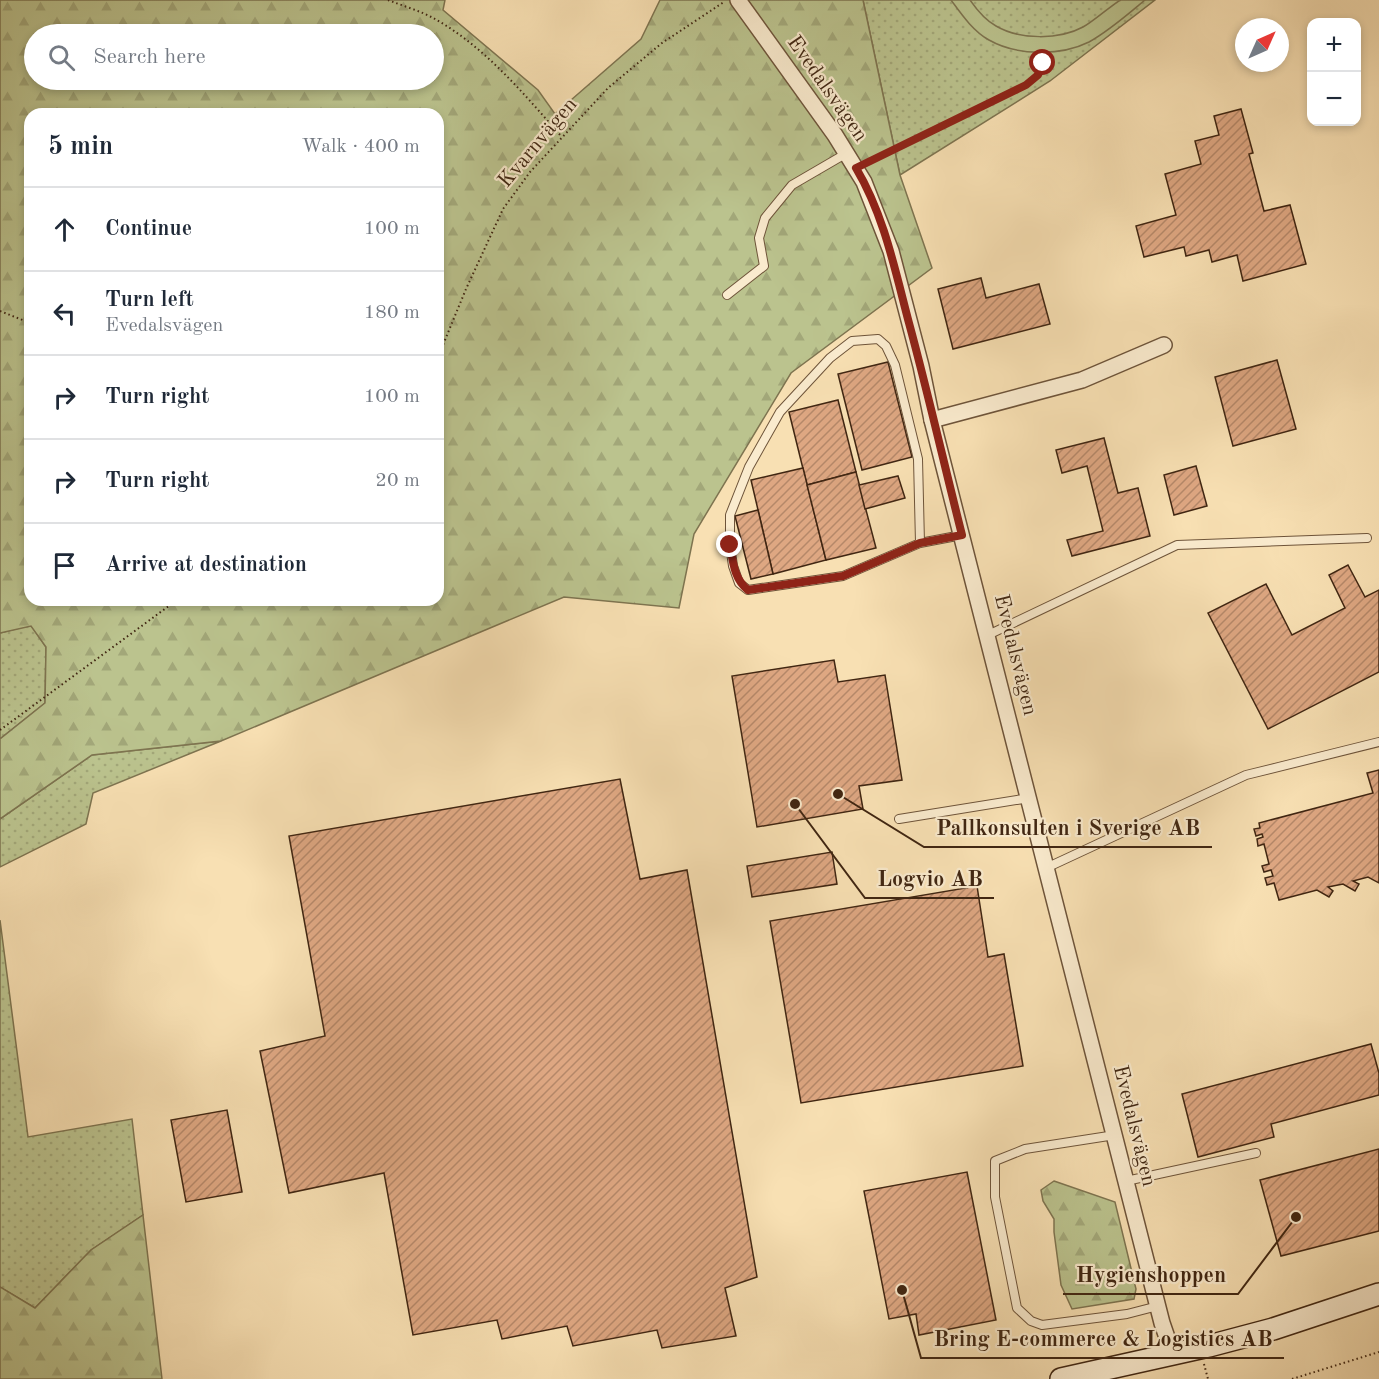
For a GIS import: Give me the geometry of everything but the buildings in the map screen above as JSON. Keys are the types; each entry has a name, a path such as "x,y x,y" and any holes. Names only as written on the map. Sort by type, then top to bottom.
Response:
{"street":[{"name":"Evedalsvägen","path":"738,0 847,153 877,211 891,250 1046,868 1158,1306 1173,1355"},
{"path":"933,420 1082,380 1164,345"},
{"path":"1061,1379 1173,1355 1273,1329 1379,1294"}],"lane":[{"path":"727,295 764,266 759,238 765,218 792,185 847,153"},
{"path":"920,543 918,459 895,365 886,346 878,339 852,341 830,358 780,412 749,467 730,515 730,545 739,583 748,590 843,576 920,543 962,535"},
{"path":"988,635 1177,545 1367,538"},
{"path":"1046,868 1246,775 1379,742"},
{"path":"899,819 1029,798"},
{"path":"1115,1135 1025,1149 994,1161 995,1197 1017,1308 1030,1321 1042,1325 1127,1314 1158,1306"},
{"path":"1126,1181 1256,1153"}],"path":[{"path":"388,0 442,24"},
{"name":"Kvarnvägen","path":"444,343 503,209 530,172 561,135 608,88 662,43 726,0"},
{"path":"444,25 490,61 529,99 561,135"},
{"path":"856,168 1026,85 1038,75 1044,55"},
{"path":"0,311 24,321"},
{"path":"0,730 169,606"},
{"path":"1292,1379 1379,1352"}],"green space":[{"path":"0,0 445,0 443,10 538,90 555,114 641,39 660,0 863,0 900,175 932,268 791,373 694,534 679,608 564,597 221,741 92,755 0,819 0,739 45,703 46,647 31,626 0,633"},
{"path":"863,0 1155,0 1050,81 900,175"},
{"path":"951,0 970,0 988,21 1006,31 1040,37 1063,34 1083,27 1121,0 1145,0 1111,28 1089,42 1066,50 1039,52 1012,49 989,40 973,27"},
{"path":"31,625 46,647 45,703 0,739 0,633"},
{"path":"221,741 93,793 86,824 0,867 0,819 92,755"},
{"path":"0,920 28,1137 132,1119 143,1215 91,1250 35,1308 0,1287"},
{"path":"1054,1181 1115,1202 1136,1289 1134,1299 1072,1309 1061,1285 1054,1219 1043,1201 1041,1190"},
{"path":"143,1215 162,1379 0,1379 0,1287 35,1308 91,1250"}],"place":[{"name":"Pallkonsulten i Sverige AB","path":"838,794"},
{"name":"Logvio AB","path":"795,804"},
{"name":"Hygienshoppen","path":"1296,1217"},
{"name":"Bring E-commerce & Logistics AB","path":"902,1290"}],"route":[{"path":"730,545 739,583 748,590 843,576 920,543 962,535 891,250 877,211 856,168 1026,85 1038,75 1043,63"}]}
